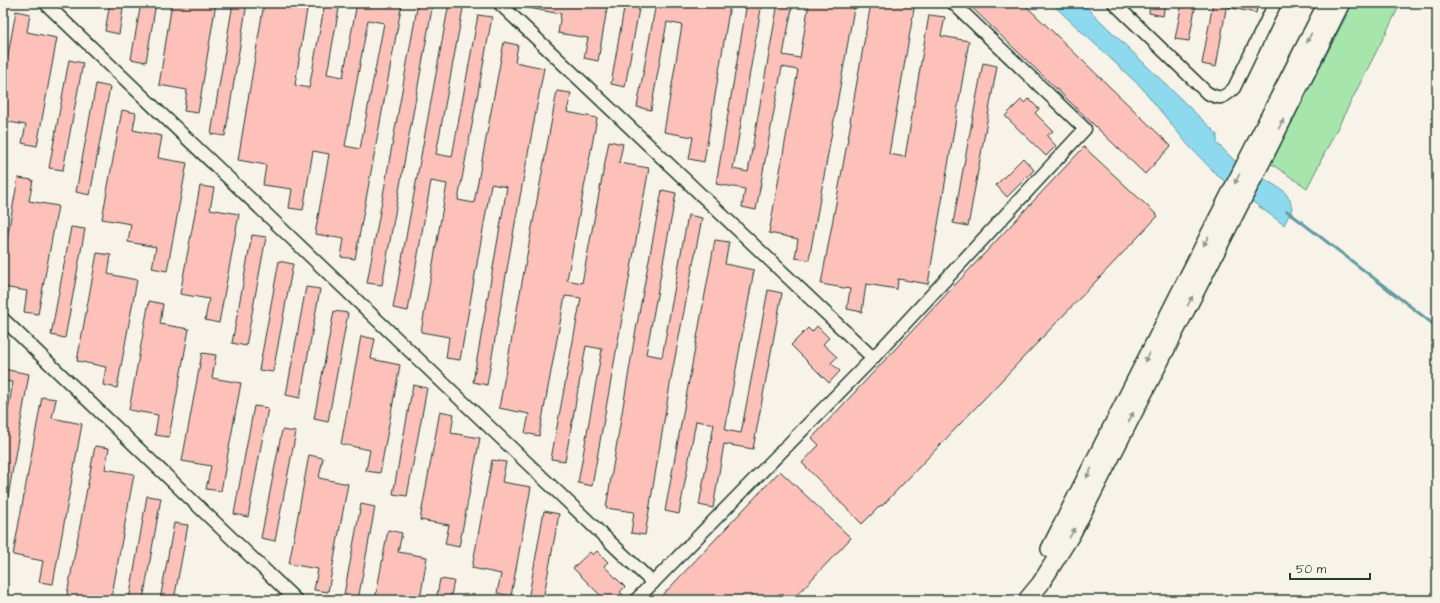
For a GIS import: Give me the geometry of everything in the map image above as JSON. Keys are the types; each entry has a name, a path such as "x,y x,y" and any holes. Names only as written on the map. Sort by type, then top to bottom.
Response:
{"highway":[{"path":"1257,156 1327,3"},
{"path":"1015,600 1031,579 1052,546 1257,156 1341,3"},
{"path":"1027,600 1041,583 1072,533 1230,209"}],"lane":[{"path":"45,3 653,583"},
{"path":"499,3 873,358"},
{"path":"636,600 873,358 1085,129 953,3"},
{"path":"1114,3 1206,92 1220,98 1226,96 1234,88 1275,3"},
{"path":"3,319 296,600"}],"green space":[{"path":"1353,3 1401,3 1307,188 1270,163"}],"water":[{"path":"1051,3 1082,3 1217,134 1217,143 1234,160 1284,191 1290,200 1292,209 1284,225 1218,176 1188,145 1142,88"}],"building":[{"path":"110,3 124,3 119,34 105,31"},
{"path":"141,3 156,3 146,62 131,59"},
{"path":"172,3 216,3 198,113 184,111 187,90 159,85"},
{"path":"233,3 247,3 225,136 211,134"},
{"path":"264,3 308,3 295,85 309,88 325,3 340,3 327,74 343,77 357,3 402,3 355,259 341,257 344,239 315,234 329,154 313,151 303,210 289,208 292,189 263,185 266,165 238,160","holes":["368,20 384,23 360,149 345,146"]},
{"path":"418,3 433,3 382,285 367,283"},
{"path":"449,3 464,3 436,154 452,157 478,15 492,17 458,200 474,203 504,42 518,45 515,62 544,68 487,385 473,382 507,187 491,184 460,360 446,358 449,337 421,332 447,184 431,181 408,311 393,308"},
{"path":"524,3 608,3 598,61 584,58 588,38 558,33 561,14 523,7"},
{"path":"625,3 640,3 625,87 611,84"},
{"path":"656,3 717,3 730,5 704,162 689,159 693,137 664,132 682,25 667,22 651,110 637,107"},
{"path":"747,3 762,3 733,169 748,172 778,3 793,3 783,55 800,58 809,3 855,3 809,260 795,258 798,239 769,233 798,70 782,67 756,210 742,207 745,189 716,184"},
{"path":"871,3 915,3 889,154 905,157 929,15 945,17 941,36 969,41 928,284 898,279 897,289 866,284 862,312 847,309 850,289 821,284"},
{"path":"967,3 1023,3 1171,146 1145,174"},
{"path":"1150,3 1165,3 1163,16 1149,13"},
{"path":"1182,3 1196,3 1189,41 1175,39"},
{"path":"1213,3 1227,3 1216,67 1202,64"},
{"path":"1228,3 1258,3 1256,13 1227,7"},
{"path":"16,11 30,14 27,32 57,38 37,146 22,143 26,125 3,121 3,83"},
{"path":"69,60 83,63 63,170 49,168"},
{"path":"983,63 997,66 968,226 953,223"},
{"path":"96,84 110,87 90,195 76,192"},
{"path":"557,91 571,93 567,112 597,118 567,280 582,283 609,141 623,144 619,163 649,168 592,486 578,483 602,349 586,346 565,461 551,459 581,298 565,296 539,436 525,433 529,414 499,408"},
{"path":"1029,99 1039,109 1035,113 1053,131 1047,136 1056,146 1046,156 1005,116 1021,100 1025,103"},
{"path":"122,110 136,113 133,130 162,136 158,158 187,163 167,271 152,268 156,247 128,242 131,224 102,219"},
{"path":"1084,147 1158,216 882,506 881,505 862,524 802,463 819,445 812,438"},
{"path":"1023,158 1034,170 1007,197 996,185"},
{"path":"18,178 33,180 29,201 58,206 38,314 24,312 27,291 3,287 3,261"},
{"path":"200,186 214,188 210,209 239,214 219,323 205,320 209,299 180,294"},
{"path":"662,190 676,193 646,354 662,357 688,215 702,218 672,373 645,535 631,533 634,512 606,508 635,335"},
{"path":"71,227 85,229 65,338 51,335"},
{"path":"252,235 266,237 246,346 232,343"},
{"path":"715,240 729,242 725,264 754,270 725,430 741,433 768,290 782,293 753,449 724,444 713,508 699,505 714,424 696,421 679,514 665,511"},
{"path":"97,253 111,255 108,274 137,280 117,388 103,385 106,367 77,361"},
{"path":"279,261 293,264 273,372 259,370"},
{"path":"306,287 320,289 300,398 286,395"},
{"path":"149,301 163,304 160,324 189,329 169,437 155,435 158,415 129,410"},
{"path":"334,311 348,313 328,422 314,419"},
{"path":"817,326 829,338 823,344 837,357 831,363 840,371 829,383 791,345 808,328 812,332"},
{"path":"361,336 375,339 371,359 400,365 380,473 366,471 370,450 341,444"},
{"path":"202,353 216,355 212,378 241,383 221,491 206,489 211,466 182,461"},
{"path":"3,369 29,374 8,497 3,497 3,439 13,382 3,381"},
{"path":"413,385 427,388 407,496 393,494"},
{"path":"42,397 56,399 52,418 82,424 53,584 39,582 43,561 13,555"},
{"path":"254,406 268,408 248,517 234,514"},
{"path":"440,411 454,414 451,433 480,438 459,547 445,544 449,525 420,520"},
{"path":"282,430 296,432 275,541 261,538"},
{"path":"95,446 109,448 105,469 134,474 111,600 66,600"},
{"path":"309,455 323,458 319,478 348,484 328,592 314,590 318,569 289,564"},
{"path":"492,460 506,462 502,482 531,487 511,596 497,593 501,574 472,568"},
{"path":"780,471 851,538 792,600 658,600"},
{"path":"147,496 161,498 143,600 129,600"},
{"path":"361,504 375,507 358,600 343,600"},
{"path":"544,511 559,514 543,600 528,600"},
{"path":"174,523 188,525 174,600 160,600"},
{"path":"388,530 402,533 398,552 427,557 420,600 375,600"},
{"path":"597,551 608,562 604,566 625,587 620,592 628,600 605,600 573,568 590,552 593,555"},
{"path":"440,579 454,581 450,600 436,600"}],"waterway":[{"path":"1287,211 1437,327"}]}
